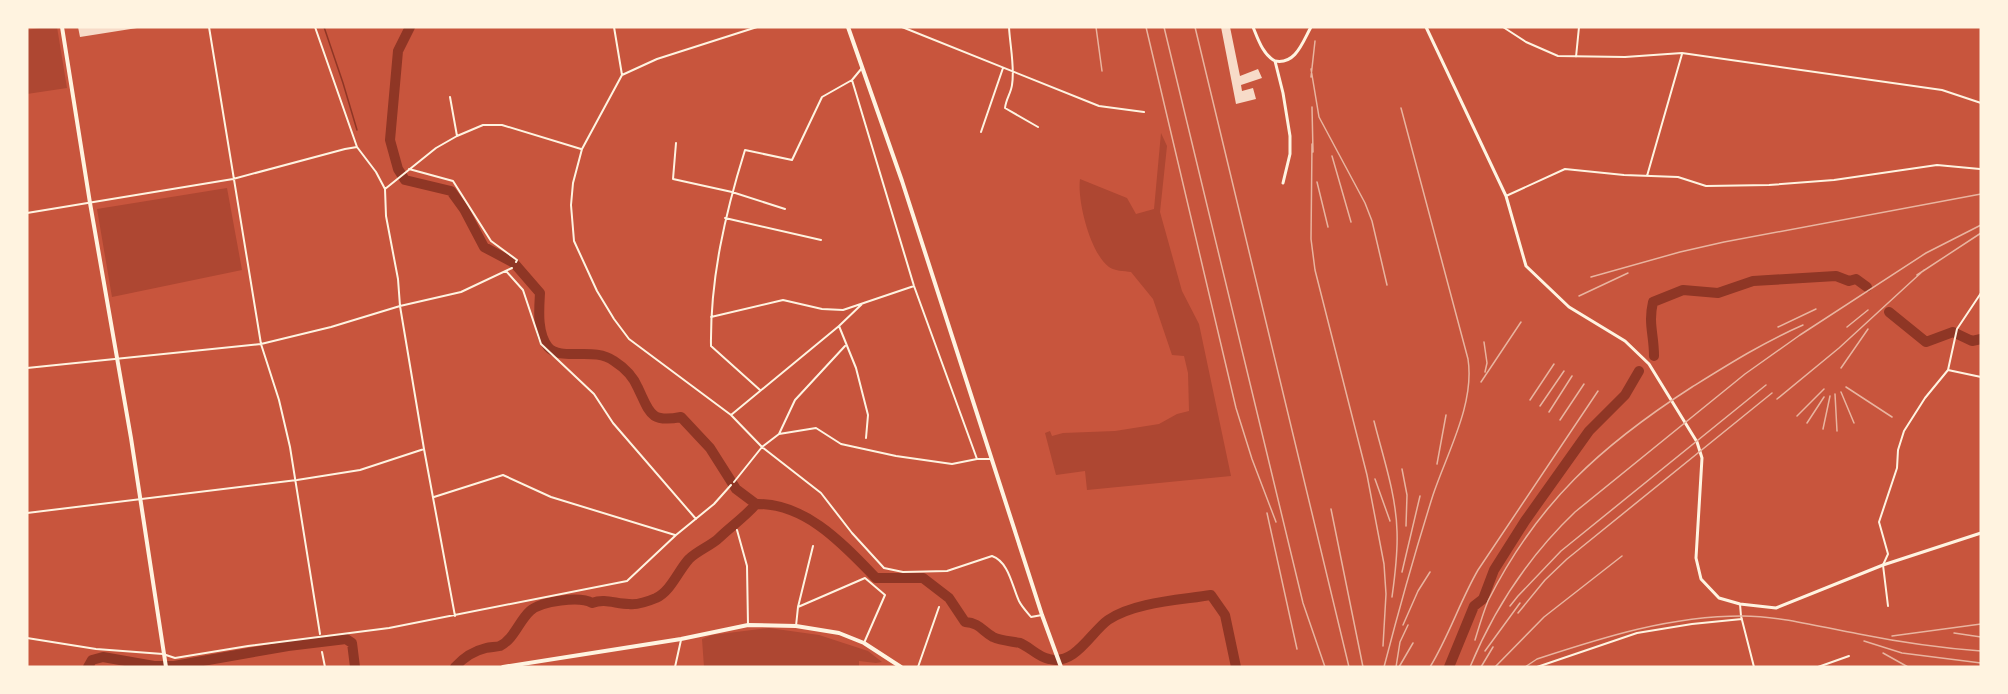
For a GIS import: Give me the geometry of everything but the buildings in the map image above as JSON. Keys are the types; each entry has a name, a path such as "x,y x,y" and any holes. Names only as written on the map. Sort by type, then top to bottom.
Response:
{"main road":[{"path":"63,27 90,203 141,500 166,667"},
{"path":"848,27 902,181 1042,615 1061,667"},
{"path":"503,667 681,639 748,625 796,626 839,633 864,643 901,667"}],"street":[{"path":"208,27 261,344 279,400 297,480 320,636"},
{"path":"315,27 357,147 376,172 385,189 386,216 398,279 400,306 423,449 455,616"},
{"path":"614,27 622,75"},
{"path":"757,27 657,59 622,75 582,149 573,183 571,206 574,241 597,291 629,339 731,415 762,447 821,493 852,533 884,568 903,572 947,571 992,556 1003,564 1020,603 1031,617 1042,615"},
{"path":"902,27 1099,106 1144,112"},
{"path":"1009,27 1013,72 1012,87 1005,108 1038,127"},
{"path":"1253,27 1270,59 1284,62 1292,57 1304,43 1311,27"},
{"path":"1426,27 1506,196 1526,266 1569,307 1625,341 1649,364 1697,442 1702,459 1696,558 1701,579 1719,598 1740,604 1776,608 1883,565 1981,533"},
{"path":"1503,27 1544,51 1558,56 1625,57 1682,53 1942,90 1981,103"},
{"path":"1576,57 1579,27"},
{"path":"1647,176 1682,53"},
{"path":"1275,61 1290,136 1290,154 1283,183"},
{"path":"760,390 711,346 712,296 725,218 745,150 792,160 822,97 852,80 862,68"},
{"path":"981,132 1003,68"},
{"path":"852,80 914,286 977,459"},
{"path":"450,97 457,136"},
{"path":"385,189 436,148 483,125 502,125 582,149"},
{"path":"676,143 673,179 732,192 785,209"},
{"path":"27,213 233,178 357,147"},
{"path":"1506,196 1565,168 1624,175 1678,177 1706,186 1769,185 1834,180 1937,165 1980,169"},
{"path":"409,169 453,181 491,241 516,262"},
{"path":"725,218 820,240"},
{"path":"27,368 261,344 331,327 400,306 461,292 512,268"},
{"path":"506,271 523,290 540,344 594,394 613,423 696,519"},
{"path":"711,317 783,300 822,309 843,310 914,286"},
{"path":"1888,606 1883,565 1888,554 1879,522 1897,468 1898,450 1904,431 1925,398 1948,370 1957,329 1981,292"},
{"path":"731,415 839,326 862,303"},
{"path":"839,326 856,368 868,415 866,438"},
{"path":"27,638 96,649 163,654 175,658 389,628 627,581 676,535 714,504 762,447 779,434 795,400 846,345"},
{"path":"1948,370 1981,377"},
{"path":"779,434 816,428 841,444 865,451 952,464 991,459"},
{"path":"27,513 297,480 360,470 423,449"},
{"path":"434,497 504,475 551,497 676,535"},
{"path":"737,530 747,566 748,625"},
{"path":"796,626 798,607 813,546"},
{"path":"798,607 865,578 885,595 864,643"},
{"path":"1740,604 1754,667"},
{"path":"918,667 939,607"},
{"path":"1537,667 1637,633 1742,619"},
{"path":"675,667 681,639"},
{"path":"322,652 325,667"},
{"path":"1818,667 1849,656"}],"shaded area":[{"path":"57,27 67,88 27,94 27,30"},
{"path":"1161,133 1167,146 1160,212 1182,291 1199,324 1231,476 1087,490 1085,471 1056,475 1045,433 1050,431 1052,436 1063,433 1115,431 1159,424 1177,414 1189,411 1188,373 1184,356 1172,355 1153,299 1131,272 1111,268 1102,260 1086,226 1081,200 1080,179 1127,198 1136,214 1154,209"},
{"path":"227,188 242,270 112,297 97,209"},
{"path":"769,628 819,635 868,651 882,662 859,661 859,667 704,667 702,639 712,635"}],"waterway":[{"path":"324,27 357,130"},
{"path":"410,27 398,51 390,140 398,169 405,180 451,191 464,209 484,247 514,263 540,293 540,328 548,347 561,353 606,357 618,364 634,380 652,414 663,419 681,417 710,448 736,489 756,504"},
{"path":"1654,356 1651,323 1653,302 1683,290 1718,293 1753,281 1836,276 1849,281 1856,279 1867,287"},
{"path":"1889,312 1926,342 1953,332 1972,341 1981,339"},
{"path":"1449,667 1474,606 1483,599 1494,570 1525,521 1589,431 1625,395 1639,371"},
{"path":"756,504 774,505 807,518 837,539 876,578 923,578 949,598 965,622 978,626 996,638 1020,643 1049,659 1067,658 1082,647 1108,620 1131,609 1211,595 1225,615 1236,667"},
{"path":"455,667 473,653 505,643 535,607 570,600 632,604 656,598 670,586 689,559 716,541 756,504"},
{"path":"88,667 92,660 103,657 154,666 174,666 288,646 346,639 352,643 355,667"}],"railway":[{"path":"1096,27 1102,71"},
{"path":"1146,27 1236,408 1276,522"},
{"path":"1164,27 1303,603 1325,667"},
{"path":"1195,27 1349,667"},
{"path":"1311,77 1315,41"},
{"path":"1311,69 1319,117 1365,203 1372,221 1387,285"},
{"path":"1312,107 1313,152"},
{"path":"1384,667 1426,516 1464,411 1469,376 1468,359 1401,108"},
{"path":"1312,144 1311,239 1315,270 1367,475 1384,564 1386,594 1383,646"},
{"path":"1332,156 1351,222"},
{"path":"1317,182 1328,227"},
{"path":"1591,277 1724,242 1981,194"},
{"path":"1470,667 1490,624 1515,584 1543,546 1575,512 1745,374 1800,335 1926,253 1981,225"},
{"path":"1917,275 1981,233"},
{"path":"1777,399 1839,348 1924,270"},
{"path":"1579,296 1628,273"},
{"path":"1778,327 1816,309"},
{"path":"1847,327 1868,310"},
{"path":"1481,382 1521,322"},
{"path":"1475,640 1488,601 1528,534 1550,506 1601,454 1629,431 1692,387 1747,354 1803,325"},
{"path":"1841,368 1868,329"},
{"path":"1484,342 1487,363 1485,372"},
{"path":"1530,400 1554,364"},
{"path":"1540,406 1564,371"},
{"path":"1549,412 1572,376"},
{"path":"1560,420 1584,384"},
{"path":"1510,606 1561,551 1766,385"},
{"path":"1846,387 1892,417"},
{"path":"1797,416 1824,389"},
{"path":"1430,667 1478,570 1598,391"},
{"path":"1841,392 1854,423"},
{"path":"1518,613 1545,580 1567,559 1772,393"},
{"path":"1835,394 1837,431"},
{"path":"1823,429 1830,396"},
{"path":"1807,423 1824,397"},
{"path":"1437,464 1446,415"},
{"path":"1374,421 1396,517 1397,556 1392,597"},
{"path":"1402,469 1407,495 1406,526"},
{"path":"1375,479 1390,521"},
{"path":"1402,572 1420,496"},
{"path":"1331,509 1363,667"},
{"path":"1267,513 1297,649"},
{"path":"1495,667 1544,617 1622,556"},
{"path":"1403,625 1418,591 1430,572"},
{"path":"1485,651 1520,603"},
{"path":"1525,667 1537,659 1638,629 1689,620 1742,616 1786,620 1904,642 1981,651"},
{"path":"1892,636 1981,624"},
{"path":"1396,667 1400,642 1408,625"},
{"path":"1954,633 1981,637"},
{"path":"1864,641 1902,653 1981,663"},
{"path":"1399,667 1413,643"},
{"path":"1481,667 1493,647"},
{"path":"1883,653 1908,667"}]}
